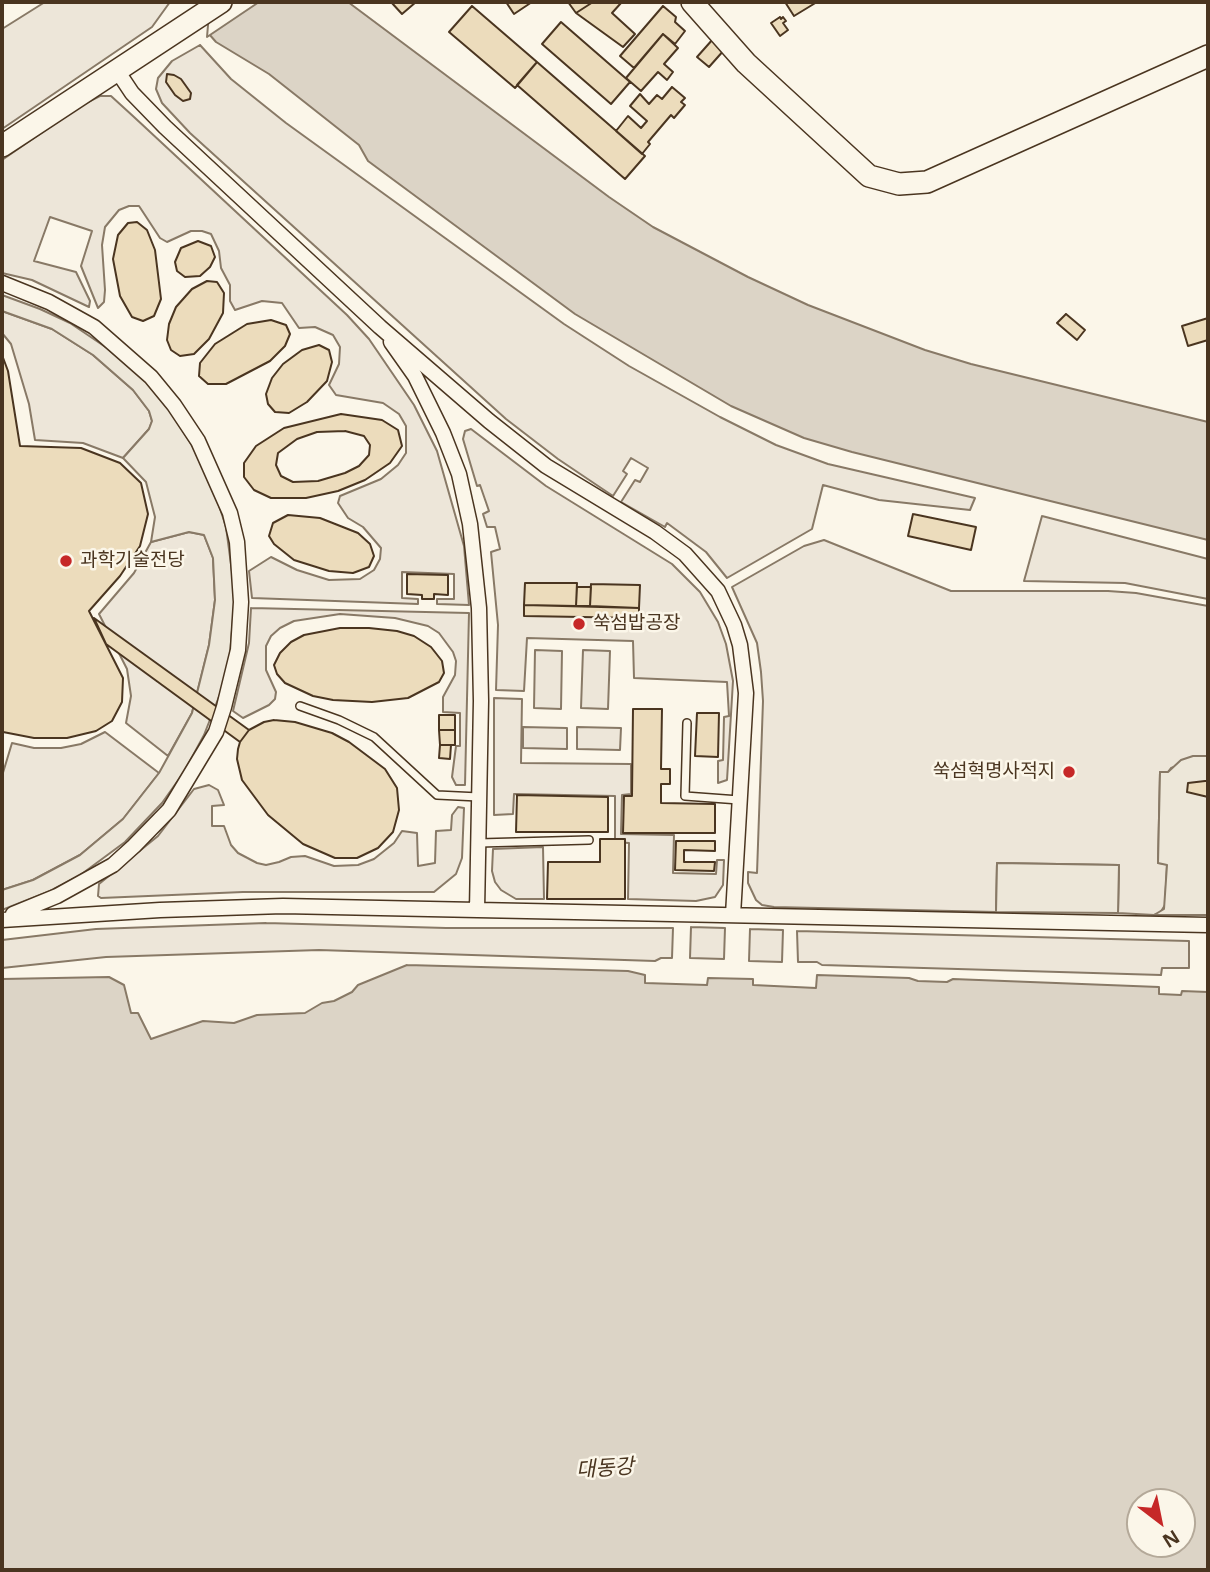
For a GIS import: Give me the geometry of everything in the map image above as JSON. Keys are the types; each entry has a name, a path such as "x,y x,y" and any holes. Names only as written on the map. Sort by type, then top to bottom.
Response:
{"street":[{"path":"2,146 221,2"},
{"path":"692,2 746,64 869,176 899,184 927,182 1208,56"},
{"path":"116,69 132,93 165,127 380,327 546,466 655,532 685,554 718,591 734,625 745,667 746,693 733,915"},
{"path":"2,283 49,302 94,327 151,377 174,405 198,441 230,513 240,571 241,622 231,682 216,732 169,810 134,846 97,875 2,920"},
{"path":"380,327 415,376 432,407 466,500 479,608 477,911"},
{"path":"2,920 147,910 283,906 1208,925"}],"lane":[{"path":"300,706 339,720 373,737 437,795 479,797"},
{"path":"687,723 685,796 740,800"},
{"path":"478,843 589,840"}],"shaded area":[{"path":"45,2 170,2 152,27 2,129 2,29"},
{"path":"200,45 231,79 286,123 564,324 629,366 776,445 828,464 975,498 970,510 879,500 823,485 812,529 727,578 706,552 667,523 665,527 621,502 635,480 640,482 648,468 631,458 623,471 627,474 613,496 558,459 506,419 190,133 162,103 156,89 158,78 172,61"},
{"path":"100,96 111,96 347,315 369,339 414,405 437,451 464,546 469,605 437,604 437,599 454,599 454,574 402,572 402,598 418,599 418,604 252,598 249,571 271,557 297,570 329,580 360,579 374,570 380,559 381,548 363,527 348,518 338,503 340,496 381,479 398,465 406,453 406,426 399,414 383,403 336,395 329,385 339,364 340,347 333,335 315,327 299,328 282,303 262,301 235,310 230,301 230,285 221,268 219,251 211,234 191,231 167,242 160,238 139,206 119,210 105,227 102,245 104,302 98,308 81,266 92,231 50,217 34,261 76,272 90,301 89,307 32,280 2,273 2,160 82,105"},
{"path":"2,295 70,323 107,348 143,378 167,406 193,447 214,490 226,527 235,594 230,654 222,689 204,735 184,772 162,803 125,842 79,876 2,910 2,890 33,880 80,855 123,819 159,773 192,713 209,645 215,600 213,558 204,535 189,532 151,542 155,517 146,482 123,458 149,429 152,421 149,411 133,390 93,355 52,329 2,311"},
{"path":"2,311 52,329 93,355 133,390 149,411 152,421 149,429 123,458 83,443 35,440 29,404 11,344 2,333"},
{"path":"471,429 546,486 672,564 700,592 718,622 726,644 733,681 727,780 718,783 718,761 723,760 724,717 729,716 727,682 634,678 633,641 527,638 524,691 496,690 498,625 491,552 500,549 495,527 487,527 483,514 489,511 480,485 477,486 463,439 465,431"},
{"path":"1042,516 1208,559 1208,599 1125,583 1024,581"},
{"path":"189,532 204,535 213,558 215,600 209,645 192,713 168,756 126,723 131,696 127,669 99,614 134,573 151,542"},
{"path":"824,540 951,591 1108,591 1136,593 1208,606 1208,756 1171,768 1168,772 1160,772 1158,863 1167,864 1165,905 1160,913 1118,913 1119,865 997,863 996,912 774,907 762,905 756,900 748,883 748,872 757,873 763,701 761,672 757,643 732,587 804,546"},
{"path":"251,608 469,613 465,785 456,785 452,777 456,746 460,746 460,713 443,712 443,697 455,675 456,661 453,652 439,633 428,626 395,618 340,614 294,621 271,636 266,646 266,670 276,692 275,699 243,718 233,711 249,643"},
{"path":"535,650 562,651 561,709 534,708"},
{"path":"583,650 610,651 608,709 581,708"},
{"path":"494,698 522,699 521,763 631,764 631,794 622,795 621,834 674,835 673,873 716,874 717,860 724,860 723,885 715,897 696,901 628,899 629,843 615,842 615,796 514,794 513,814 494,815"},
{"path":"523,727 567,728 567,749 523,748"},
{"path":"577,727 621,728 620,750 577,749"},
{"path":"105,732 159,773 123,819 80,855 33,880 2,890 2,776 12,743 34,748 61,748 81,744"},
{"path":"1193,756 1208,756 1208,915 1154,915 1164,909 1167,865 1158,863 1160,772 1168,772 1181,760"},
{"path":"209,785 218,790 224,805 212,806 212,826 224,826 231,845 238,853 257,863 266,865 291,857 305,856 334,866 358,865 374,859 394,843 402,831 417,833 418,866 435,863 436,831 451,830 452,815 458,807 464,808 462,858 456,874 434,892 243,892 98,896 99,884 158,836 194,789"},
{"path":"543,847 544,899 516,899 501,890 492,871 493,849"},
{"path":"997,863 1119,865 1118,913 996,912"},
{"path":"266,923 446,928 673,928 672,958 655,961 319,950 106,957 2,968 2,940 96,929"},
{"path":"691,927 725,928 724,959 690,958"},
{"path":"750,929 783,930 782,962 749,961"},
{"path":"797,931 1189,941 1189,968 1162,968 1161,975 822,965 817,962 798,962"}],"water":[{"path":"214,2 348,2 609,197 653,227 748,277 808,305 925,350 971,364 1208,422 1208,540 852,452 804,438 731,406 575,314 368,161 359,145 269,74 216,42 209,34"},
{"name":"대동강","path":"407,965 628,971 645,975 645,983 707,985 708,978 753,979 753,985 816,988 817,975 909,978 918,981 947,982 953,979 1159,987 1159,994 1181,995 1182,991 1208,992 1208,1570 2,1570 2,979 109,977 124,985 131,1013 138,1013 151,1039 203,1021 234,1023 257,1015 305,1013 322,1003 334,1001 352,992 358,985"}],"pier":[{"path":"210,2 259,2 207,37"}],"building":[{"path":"391,2 416,2 402,14"},
{"path":"506,2 532,2 514,14"},
{"path":"568,2 593,2 576,13"},
{"path":"593,2 621,3 612,13 635,34 623,47 576,13"},
{"path":"785,2 817,2 794,16"},
{"path":"472,6 537,62 515,88 449,32"},
{"path":"663,6 676,17 675,22 685,31 675,44 663,34 634,68 620,56"},
{"path":"780,17 786,21 783,23 788,30 780,36 771,23"},
{"path":"561,22 630,82 611,104 542,44"},
{"path":"663,34 678,48 664,64 673,72 667,80 658,72 641,91 626,78"},
{"path":"713,39 725,49 709,67 697,57"},
{"path":"537,62 645,156 625,179 517,85"},
{"path":"167,74 181,79 191,93 190,99 183,101 175,95 166,82"},
{"path":"672,87 685,98 681,102 685,105 674,118 671,115 648,142 650,144 642,154 616,131 628,116 641,128 647,121 630,106 640,94 649,104 657,95 662,99"},
{"path":"137,222 147,230 155,250 161,299 154,316 143,321 132,317 120,296 113,259 118,235 128,223"},
{"path":"198,241 211,246 215,257 210,267 200,276 185,277 177,271 175,262 181,248"},
{"path":"207,281 217,282 224,293 223,313 209,339 194,354 180,356 171,350 167,340 169,324 176,307 192,289"},
{"path":"1066,314 1085,330 1077,340 1057,323"},
{"path":"1208,318 1208,340 1188,346 1182,326"},
{"path":"271,320 286,325 290,334 285,346 270,361 226,384 208,384 199,376 200,363 215,344 247,324"},
{"path":"319,345 329,350 332,362 327,381 307,402 289,413 275,412 268,404 266,394 272,378 283,364 302,350"},
{"name":"과학기술전당","path":"2,355 8,371 20,446 81,448 120,463 141,483 148,514 140,546 120,576 89,611 123,678 122,702 112,721 96,731 67,738 34,738 3,732 2,736"},
{"path":"341,414 382,420 398,430 402,446 390,463 365,480 338,491 306,498 271,498 254,490 244,477 244,463 256,446 284,428","holes":["345,431 364,436 370,445 369,455 359,466 345,473 318,481 293,482 281,476 276,465 278,453 297,439 317,432"]},
{"path":"913,514 976,527 971,550 908,536"},
{"path":"288,515 320,518 358,533 370,544 374,556 369,567 353,573 329,571 294,560 274,544 269,536 273,523"},
{"path":"407,574 448,575 448,595 434,594 434,599 422,599 422,595 407,594"},
{"path":"525,583 577,583 576,606 524,605"},
{"path":"591,584 640,585 639,608 590,606"},
{"path":"577,587 591,587 590,606 576,606"},
{"path":"524,605 639,608 639,618 524,616"},
{"path":"94,618 249,730 240,742 106,644"},
{"path":"340,628 397,631 414,636 431,647 442,661 444,673 439,682 408,698 372,702 313,696 285,683 277,674 274,665 280,653 291,642 304,635"},
{"path":"633,709 662,709 661,769 670,769 670,784 661,784 661,803 715,804 715,833 623,833 624,796 632,796"},
{"path":"697,713 719,713 718,757 695,756"},
{"path":"439,715 455,715 455,730 439,730"},
{"path":"274,720 295,722 332,733 349,742 385,769 397,788 399,810 393,832 378,848 357,858 335,858 303,844 268,815 242,780 237,759 240,742 249,730"},
{"path":"439,730 455,730 455,745 440,745"},
{"path":"440,745 451,745 450,759 439,758"},
{"path":"1208,781 1208,797 1187,792 1188,783"},
{"path":"517,795 608,797 608,832 516,832"},
{"path":"600,839 625,839 625,899 547,899 548,862 600,862"},
{"path":"676,841 715,841 715,851 684,850 684,862 715,862 714,871 675,870"}],"place":[{"name":"과학기술전당","path":"66,561"},
{"name":"쑥섬밥공장","path":"579,624"},
{"name":"쑥섬혁명사적지","path":"1069,772"}]}
